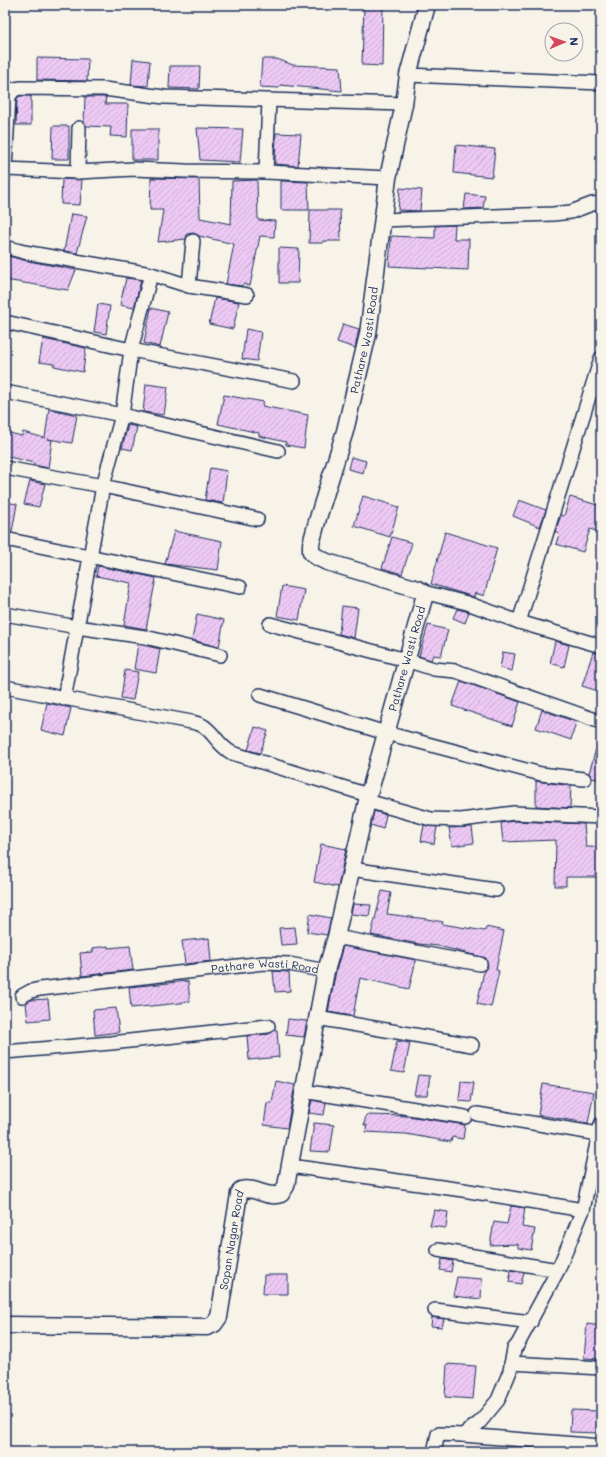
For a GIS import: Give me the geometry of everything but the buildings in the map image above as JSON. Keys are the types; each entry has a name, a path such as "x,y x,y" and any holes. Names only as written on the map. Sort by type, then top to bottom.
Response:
{"street":[{"name":"Pathare Wasti Road","path":"22,996 31,991 40,989 264,963 289,964 326,971 336,937 368,798 424,598 422,592 418,589 327,562 315,556 311,552 311,544 345,431 368,334 388,178 404,104 408,75 426,5"},
{"path":"408,75 601,83"},
{"path":"388,178 266,172 134,169 78,172 5,169 9,96 15,89 104,90 164,97 404,104"},
{"path":"266,172 269,100"},
{"path":"78,172 79,128"},
{"path":"382,220 553,214 571,212 592,204 601,203"},
{"path":"189,286 193,241"},
{"path":"5,247 24,252 151,274 189,286 248,295"},
{"path":"64,699 102,486 122,415 131,350 151,274"},
{"path":"5,322 131,350 294,381"},
{"path":"519,622 601,358"},
{"path":"5,392 122,415 278,451"},
{"path":"5,468 102,486 257,519"},
{"path":"5,539 240,587"},
{"path":"422,592 467,603 519,622 601,646"},
{"path":"5,614 77,627 146,637 220,655"},
{"path":"270,624 406,660 434,669 456,671 601,722"},
{"path":"5,687 201,725 207,728 220,745 232,753 431,819 461,820 514,814 601,817"},
{"path":"260,695 386,733 541,774 584,779"},
{"path":"351,869 496,890"},
{"path":"336,937 480,964"},
{"name":"Sopan Nagar Road","path":"5,1325 208,1327 214,1324 219,1317 239,1194 241,1190 247,1188 274,1196 281,1194 286,1186 326,971"},
{"path":"317,1018 472,1045"},
{"path":"5,1052 111,1043 268,1026"},
{"path":"304,1091 471,1116 600,1129 583,1210 558,1270 531,1322 514,1349 510,1371 498,1400 479,1423 463,1435"},
{"path":"290,1166 463,1190 583,1210"},
{"path":"438,1250 558,1270"},
{"path":"435,1310 531,1322"},
{"path":"511,1363 601,1368"},
{"path":"434,1452 438,1434 601,1446"}]}
